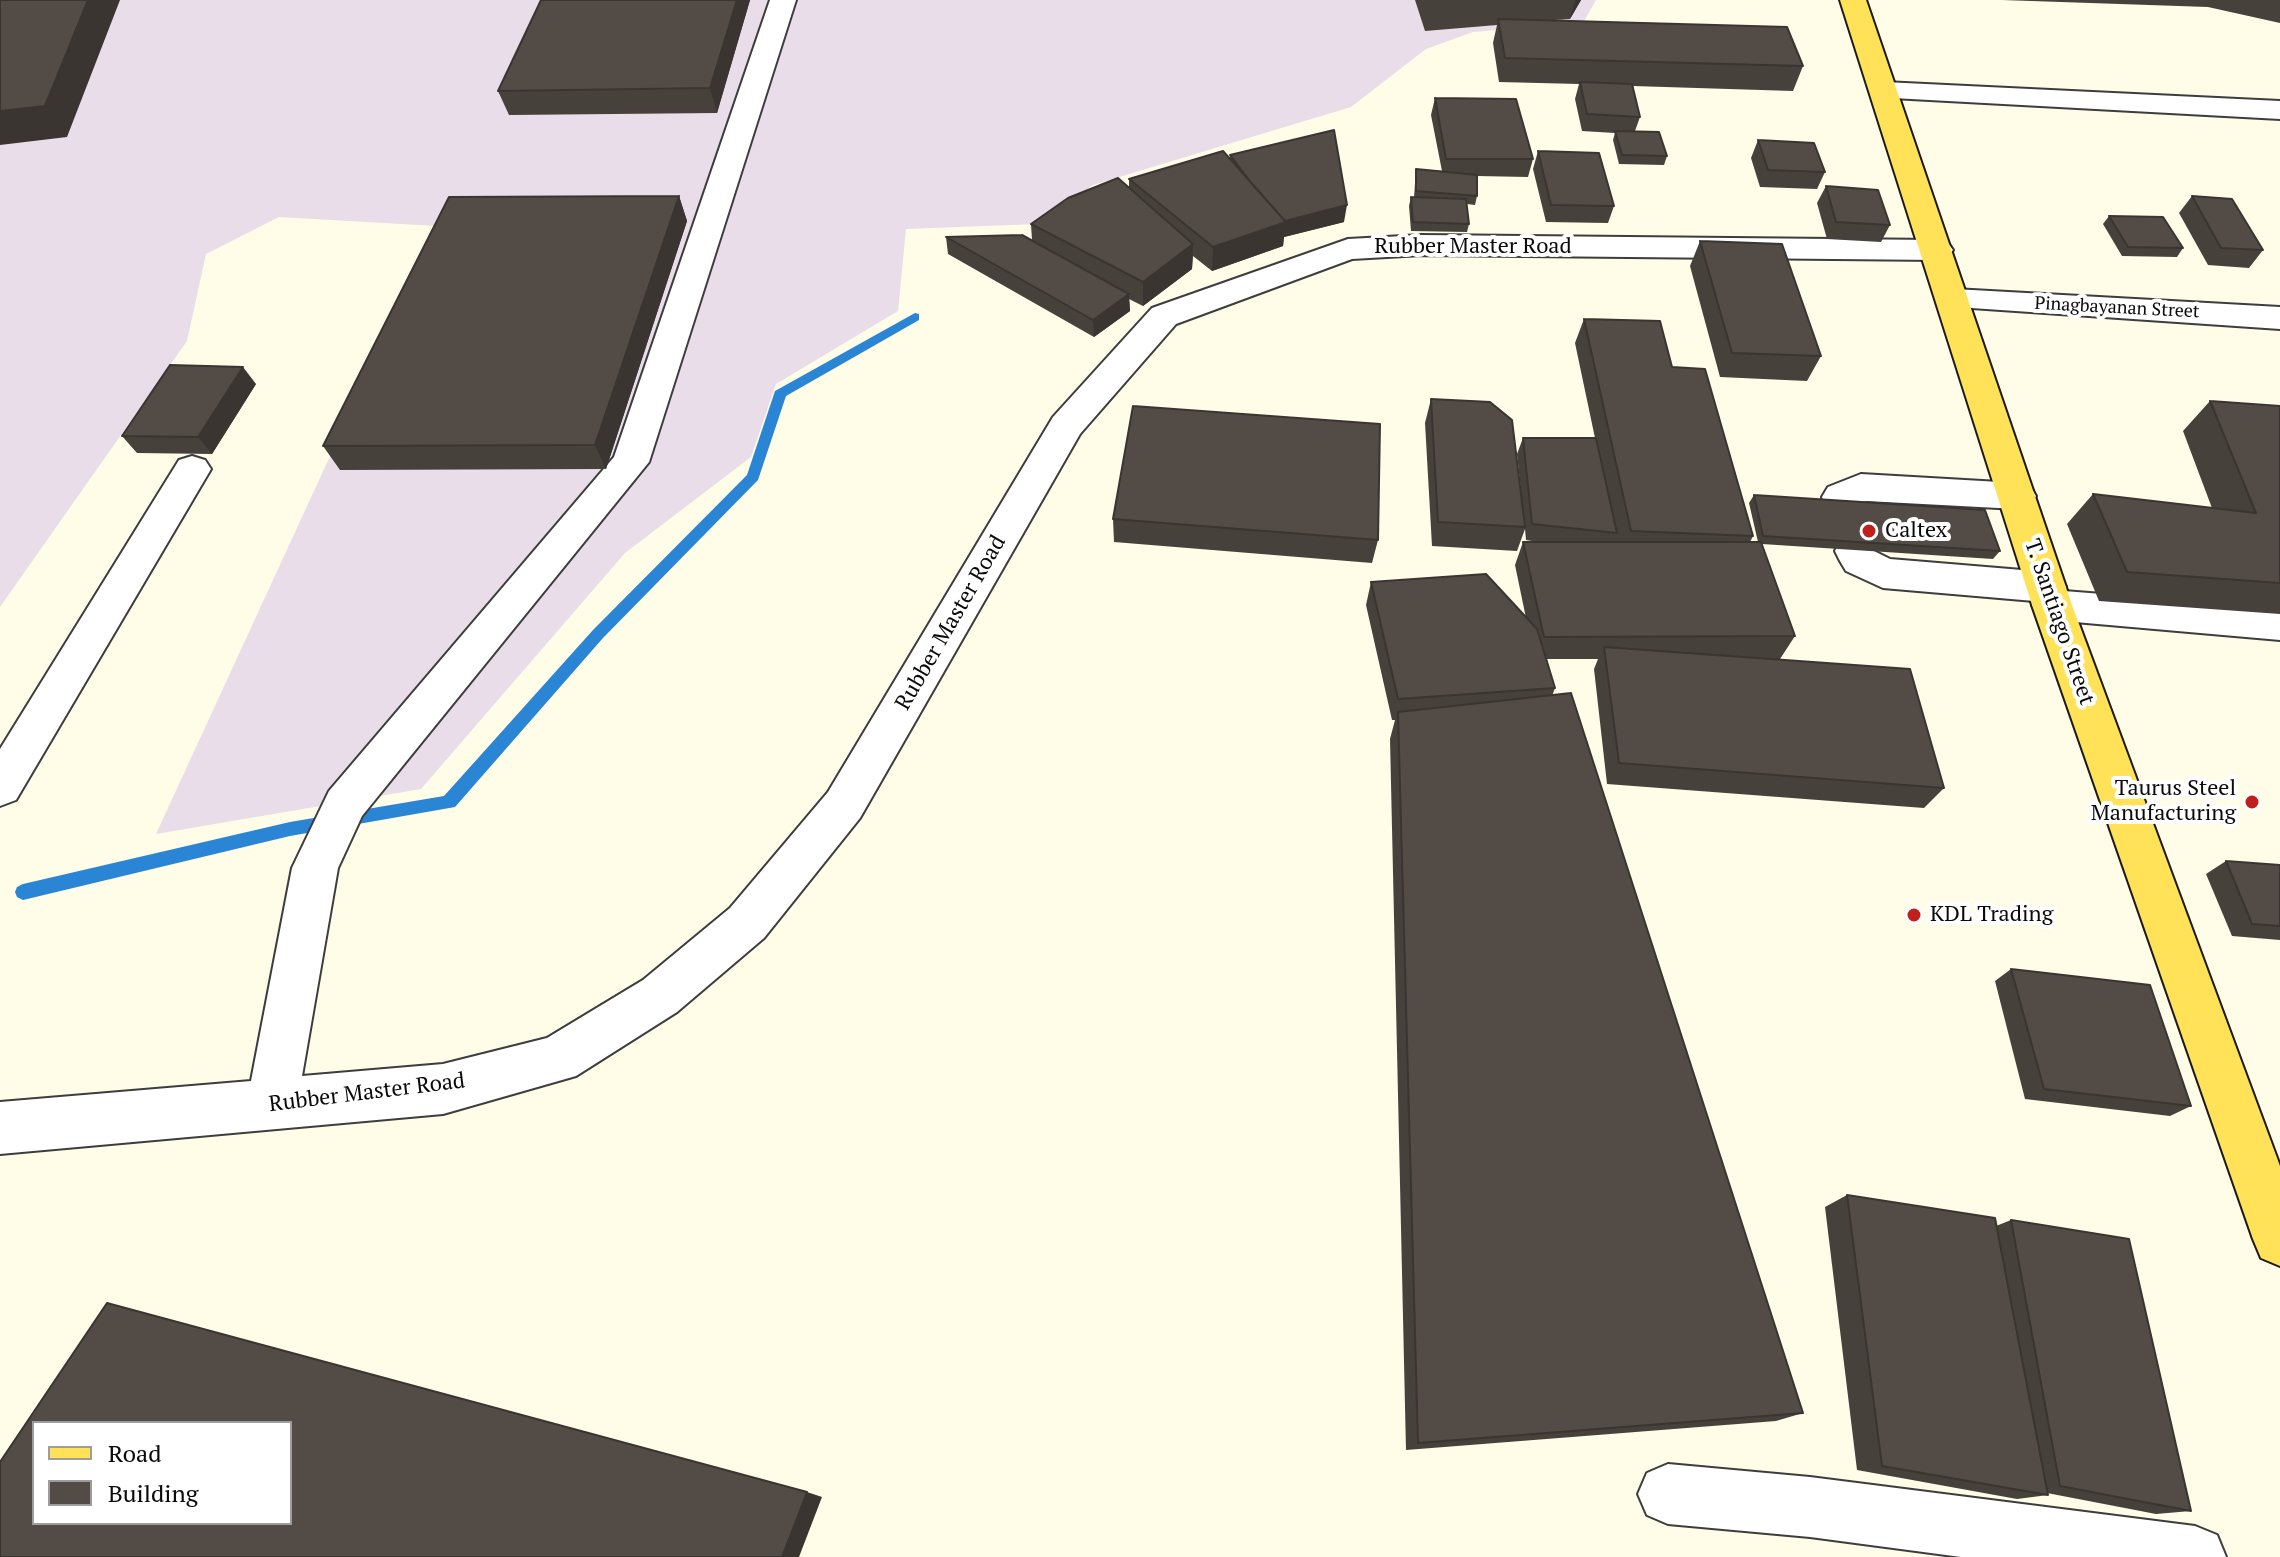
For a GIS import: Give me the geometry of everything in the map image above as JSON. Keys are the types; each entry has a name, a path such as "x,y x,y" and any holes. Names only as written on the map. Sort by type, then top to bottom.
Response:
{"main road":[{"name":"T. Santiago Street","path":"1853,0 1954,299 2049,596 2280,1239"}],"street":[{"path":"272,1104 315,868 345,804 631,462 783,0"},
{"path":"1884,91 2280,110"},
{"name":"Rubber Master Road","path":"0,1128 443,1089 558,1059 660,996 747,923 844,805 1066,426 1164,316 1348,249 1437,245 1937,250"},
{"name":"Pinagbayanan Street","path":"1954,299 2280,318"},
{"path":"0,787 192,469"},
{"path":"1842,509 1841,497 1849,490 1861,487 2017,496"},
{"path":"1854,551 1860,561 1883,573 2280,624"},
{"path":"1668,1494 1810,1507 2195,1557"}],"shaded area":[{"path":"0,0 1596,0 1583,23 1473,32 1426,49 1351,107 1093,185 1038,224 906,229 898,311 776,384 751,457 625,553 421,789 156,834 436,226 279,217 206,254 187,341 0,607"}],"building":[{"path":"0,0 88,0 45,106 0,111"},
{"path":"541,0 737,0 710,88 498,91"},
{"path":"1498,19 1787,27 1803,66 1505,58"},
{"path":"1580,82 1632,84 1640,117 1587,114"},
{"path":"1435,98 1516,99 1533,159 1446,159"},
{"path":"1334,130 1347,205 1285,221 1230,155"},
{"path":"1615,131 1659,132 1667,156 1622,155"},
{"path":"1758,140 1814,143 1825,172 1768,170"},
{"path":"1223,151 1286,222 1213,247 1129,179"},
{"path":"1538,151 1599,153 1614,206 1551,205"},
{"path":"1416,169 1477,175 1477,196 1416,191"},
{"path":"1118,178 1193,244 1143,282 1031,224 1068,198"},
{"path":"1826,186 1878,190 1890,225 1836,222"},
{"path":"679,196 595,445 323,446 449,197"},
{"path":"2192,196 2232,199 2263,250 2221,248"},
{"path":"1411,197 1466,199 1469,224 1413,222"},
{"path":"2109,216 2163,217 2183,248 2128,247"},
{"path":"1022,235 1129,294 1093,320 946,237"},
{"path":"1700,241 1782,244 1821,356 1732,353"},
{"path":"1584,319 1660,321 1672,367 1705,369 1753,536 1631,531"},
{"path":"170,365 243,367 198,437 122,436"},
{"path":"1431,399 1490,402 1512,420 1525,527 1438,522"},
{"path":"2210,401 2280,406 2280,583 2127,572 2093,494 2256,513"},
{"path":"1133,406 1380,424 1378,540 1113,519"},
{"path":"1523,438 1596,438 1617,533 1532,524"},
{"name":"Caltex","path":"1754,495 1985,510 2000,551 1763,536"},
{"path":"1523,542 1761,542 1795,636 1544,637"},
{"path":"1486,574 1537,629 1555,688 1398,699 1371,582"},
{"path":"1604,647 1910,669 1944,788 1619,763"},
{"path":"1571,693 1803,1413 1418,1443 1398,712"},
{"path":"2226,861 2280,865 2280,926 2252,924"},
{"path":"2011,969 2150,985 2191,1106 2044,1089"},
{"path":"1847,1195 1995,1218 2048,1495 1882,1466"},
{"path":"2011,1220 2129,1239 2191,1511 2060,1486"},
{"path":"107,1303 807,1492 782,1557 0,1557 0,1462"}],"waterway":[{"path":"23,892 290,829 449,802 598,634 753,477 780,394 915,317"}],"place":[{"name":"Caltex","path":"1869,531"},
{"name":"Taurus Steel Manufacturing","path":"2252,802"},
{"name":"KDL Trading","path":"1914,915"}]}
